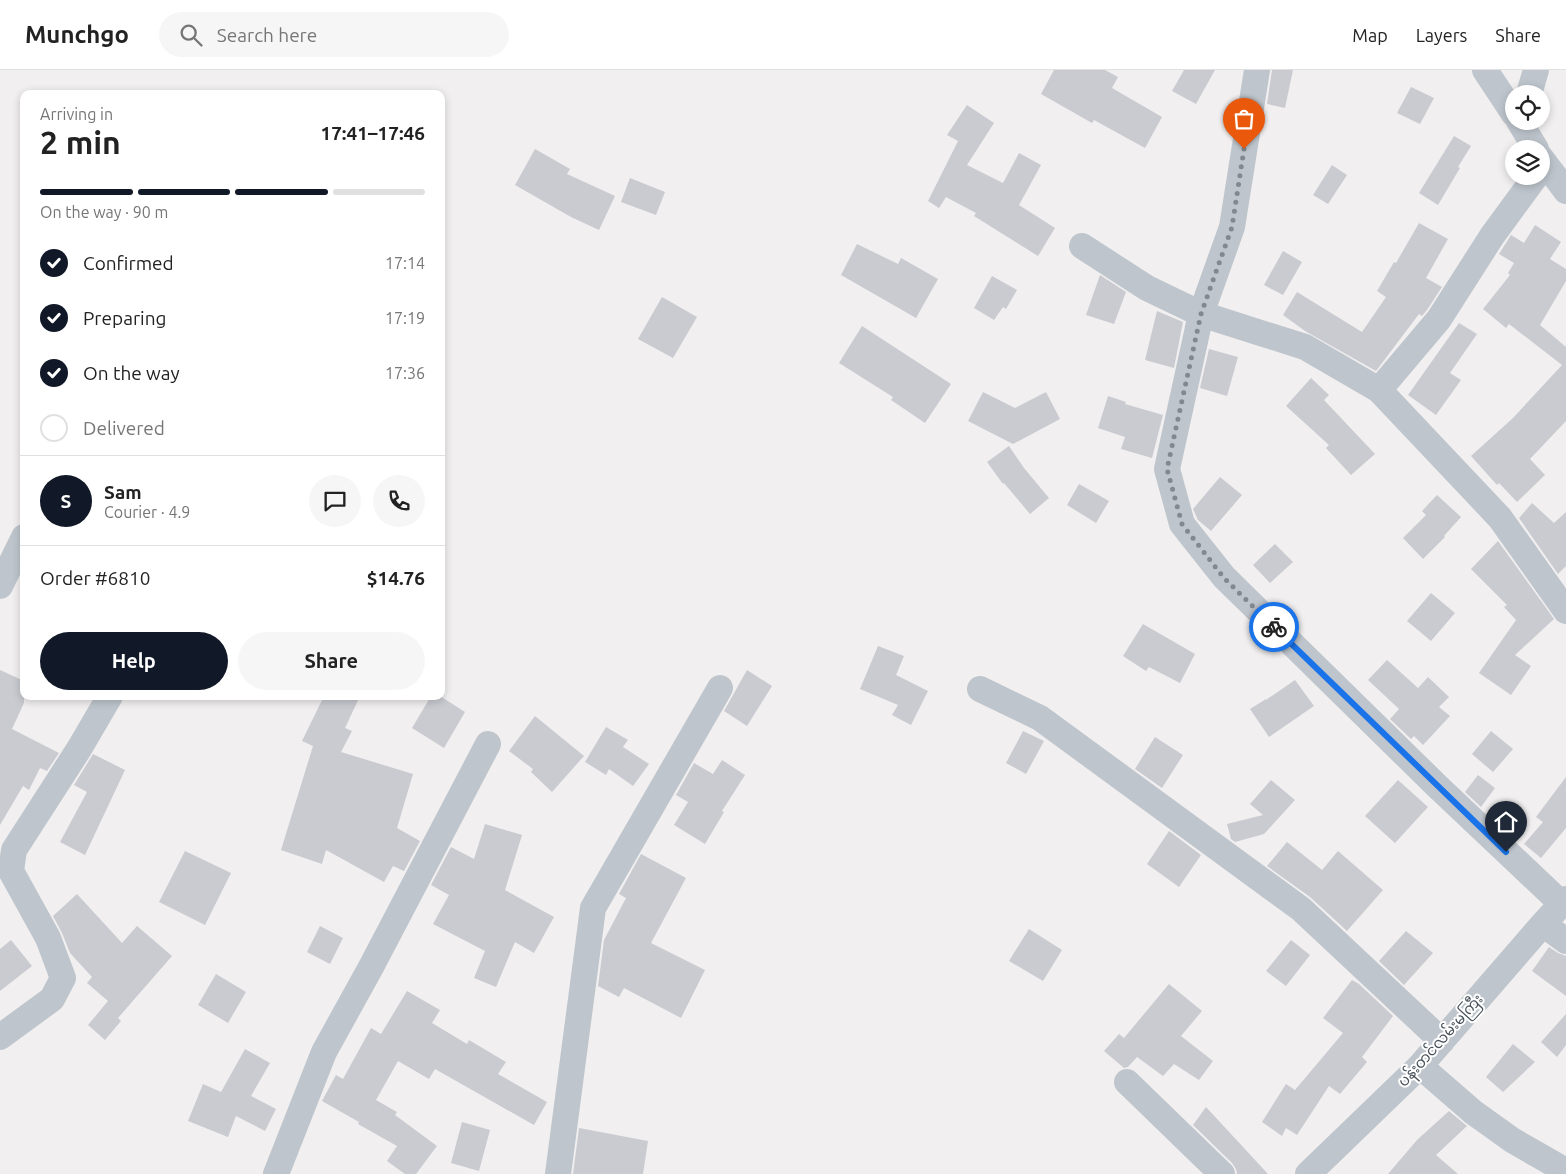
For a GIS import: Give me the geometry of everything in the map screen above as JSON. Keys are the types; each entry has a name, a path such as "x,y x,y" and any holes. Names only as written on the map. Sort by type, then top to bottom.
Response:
{"street":[{"path":"1257,70 1232,227 1201,314 1167,469 1182,524 1224,578 1430,779 1564,902"},
{"path":"1485,70 1505,100"},
{"path":"1532,85 1536,70"},
{"path":"1550,174 1566,191"},
{"path":"1379,390 1439,318 1526,185"},
{"path":"1082,246 1147,288 1201,314 1305,348 1379,390 1500,518 1562,595"},
{"path":"0,586 20,545"},
{"path":"558,1174 593,908 720,688"},
{"path":"980,690 1040,718 1301,909 1442,1041"},
{"path":"0,1037 52,999 63,978 48,938 11,871 14,850 79,749 108,700"},
{"path":"276,1174 324,1052 371,967 488,744"},
{"name":"ပန်းတင်လမ်းမကြီး","path":"1308,1174 1420,1066 1564,902"},
{"path":"1543,924 1566,942"},
{"path":"1420,1066 1488,1123 1512,1140 1566,1171"},
{"path":"1127,1082 1222,1174"}],"building":[{"path":"1054,70 1105,70 1118,77 1112,88 1162,117 1145,148 1094,120 1092,123 1041,94"},
{"path":"1184,70 1215,70 1196,104 1172,91"},
{"path":"1272,70 1293,70 1285,108 1267,104"},
{"path":"1411,87 1434,98 1420,124 1397,113"},
{"path":"967,105 994,123 967,165 1003,183 1019,153 1041,165 1019,205 1055,228 1038,256 974,216 976,213 946,197 939,208 928,201 958,141 947,135"},
{"path":"1454,136 1471,146 1438,205 1419,193"},
{"path":"535,149 570,169 567,174 615,196 599,230 571,217 515,185"},
{"path":"1332,165 1347,175 1328,204 1313,195"},
{"path":"630,178 665,192 656,215 621,202"},
{"path":"1419,223 1448,239 1426,278 1442,287 1427,310 1422,316 1419,314 1376,371 1305,331 1283,315 1297,292 1362,332 1386,297 1377,291"},
{"path":"1535,225 1561,242 1550,259 1566,269 1566,281 1540,325 1566,347 1566,421 1530,459 1545,475 1517,502 1499,483 1497,485 1471,456 1513,418 1562,365 1509,324 1506,328 1483,309 1510,275 1508,273 1514,263 1499,254 1511,235 1524,243"},
{"path":"857,244 898,264 901,258 938,279 916,318 841,275"},
{"path":"1283,251 1302,262 1283,295 1264,285"},
{"path":"1100,275 1126,292 1114,324 1086,315"},
{"path":"992,276 1017,290 1006,309 1003,307 994,320 974,308"},
{"path":"662,297 697,317 673,358 638,339"},
{"path":"1157,311 1183,322 1174,368 1145,360"},
{"path":"1459,323 1477,334 1450,373 1461,380 1436,415 1408,395"},
{"path":"862,326 951,384 925,423 891,400 893,397 839,363"},
{"path":"1209,349 1238,357 1227,396 1200,388"},
{"path":"1311,378 1329,395 1324,400 1375,454 1351,475 1326,448 1329,445 1286,406"},
{"path":"983,392 1015,408 1046,392 1060,419 1013,444 968,421"},
{"path":"1108,396 1126,402 1125,404 1163,415 1152,458 1121,449 1125,437 1098,428"},
{"path":"1009,446 1024,468 1049,498 1030,514 1003,484 987,462"},
{"path":"1220,477 1242,495 1211,531 1198,520 1193,509"},
{"path":"1079,484 1109,501 1096,523 1067,505"},
{"path":"1437,495 1461,517 1445,537 1423,559 1403,538 1426,515 1422,511"},
{"path":"1532,503 1554,523 1566,512 1566,566 1558,574 1519,518"},
{"path":"1498,541 1554,619 1515,655 1531,666 1511,695 1479,673 1516,620 1504,607 1507,605 1471,569"},
{"path":"1275,544 1293,562 1270,583 1253,565"},
{"path":"1431,593 1455,613 1431,641 1407,621"},
{"path":"1143,624 1195,654 1180,683 1149,667 1146,671 1123,656"},
{"path":"878,646 904,656 896,675 928,691 911,725 892,715 898,705 860,689"},
{"path":"1387,660 1418,688 1428,677 1449,697 1439,707 1450,716 1423,745 1414,736 1411,739 1390,719 1399,709 1368,680"},
{"path":"0,670 20,679 20,700 24,700 24,703 12,729 59,753 47,771 40,768 29,790 23,786 0,825"},
{"path":"747,670 772,686 747,726 724,711"},
{"path":"1295,680 1314,706 1269,737 1250,709"},
{"path":"445,699 465,712 444,748 412,728 429,700"},
{"path":"322,700 358,700 345,728 352,731 341,752 413,774 397,828 420,841 404,871 393,866 384,882 326,850 322,864 281,850 313,746 302,741"},
{"path":"535,716 584,756 552,792 531,772 533,769 509,751"},
{"path":"606,727 628,740 623,747 649,764 633,786 609,769 606,775 585,762"},
{"path":"1023,731 1044,741 1026,774 1006,763"},
{"path":"1491,731 1513,749 1493,772 1472,754"},
{"path":"1155,737 1183,755 1162,788 1135,769"},
{"path":"93,754 125,770 85,855 60,842 87,792 74,785"},
{"path":"722,760 745,775 722,811 724,812 705,844 674,825 688,802 676,795 694,763 713,774"},
{"path":"1478,775 1495,788 1481,807 1465,792"},
{"path":"1566,777 1566,828 1541,858 1524,844 1543,822 1536,817"},
{"path":"1271,780 1295,800 1264,834 1235,842 1231,839 1227,824 1263,815 1250,804"},
{"path":"1398,780 1428,807 1395,843 1365,816"},
{"path":"485,824 522,835 505,890 554,917 534,953 515,942 496,987 474,978 485,951 433,924 449,895 431,885 451,847 474,859"},
{"path":"1169,831 1201,855 1179,887 1147,864"},
{"path":"1287,842 1322,870 1338,851 1383,890 1347,931 1310,897 1267,866"},
{"path":"185,851 231,873 205,925 159,902"},
{"path":"641,854 686,878 651,943 705,970 681,1018 624,988 619,997 598,986 604,940 626,898 619,894"},
{"path":"77,894 122,943 137,926 172,956 118,1018 121,1021 105,1040 88,1025 108,1001 87,983 92,977 70,953 53,916"},
{"path":"320,926 343,938 330,964 307,952"},
{"path":"1029,929 1062,950 1043,981 1009,961"},
{"path":"1406,931 1433,953 1404,985 1379,961"},
{"path":"11,940 32,966 0,991 0,949"},
{"path":"1291,940 1310,955 1286,986 1266,971"},
{"path":"1549,947 1566,956 1566,996 1532,971"},
{"path":"216,974 246,992 228,1023 198,1005"},
{"path":"1352,980 1359,984 1393,1016 1362,1057 1367,1062 1340,1094 1329,1086 1297,1135 1286,1128 1282,1136 1262,1122 1286,1084 1295,1090 1343,1033 1323,1018"},
{"path":"1169,984 1202,1011 1181,1036 1213,1061 1199,1080 1174,1064 1163,1076 1137,1057 1128,1067 1124,1068 1104,1051 1119,1034 1124,1038"},
{"path":"407,991 440,1010 432,1023 467,1044 469,1040 506,1062 498,1074 547,1102 534,1125 435,1069 429,1079 398,1061 376,1100 397,1112 395,1115 437,1146 416,1174 405,1174 387,1161 397,1146 322,1101 336,1075 343,1079 371,1028 381,1034"},
{"path":"1566,1014 1566,1045 1557,1057 1541,1042"},
{"path":"1513,1044 1535,1062 1503,1092 1486,1077"},
{"path":"245,1049 270,1063 251,1096 276,1109 265,1131 236,1116 228,1137 188,1121 203,1084 221,1092"},
{"path":"1206,1107 1268,1174 1237,1174 1232,1163 1193,1125"},
{"path":"1449,1111 1467,1126 1436,1155 1458,1174 1388,1174 1417,1140"},
{"path":"462,1122 490,1130 479,1171 451,1163"},
{"path":"579,1128 648,1141 643,1174 573,1174"}],"way so far":[{"path":"1244,149 1232,227 1201,314 1167,469 1182,524 1224,578 1274,627"}],"route":[{"path":"1274,627 1506,852"}]}
